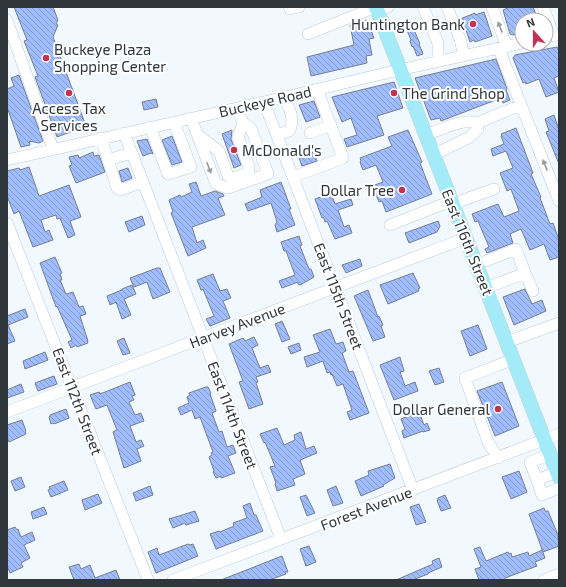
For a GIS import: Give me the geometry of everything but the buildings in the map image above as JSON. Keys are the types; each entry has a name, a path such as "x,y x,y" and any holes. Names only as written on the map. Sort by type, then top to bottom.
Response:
{"main road":[{"name":"East 116th Street","path":"379,8 400,70 558,474"}],"street":[{"path":"288,7 290,9 299,7"},
{"path":"423,7 438,43 438,61"},
{"path":"492,7 521,105 559,201"},
{"path":"308,34 379,8"},
{"path":"449,8 460,39 464,56"},
{"path":"7,20 53,149"},
{"name":"Buckeye Road","path":"7,160 438,61 514,45"},
{"path":"293,177 343,158 316,89"},
{"path":"276,133 290,131 292,127 293,120 284,97"},
{"name":"East 115th Street","path":"264,102 413,490"},
{"path":"426,135 470,120 477,123 521,105"},
{"path":"191,118 216,184 228,188 268,174 251,128 243,123 237,108"},
{"path":"150,127 168,174 191,167 174,122"},
{"path":"197,135 219,152 228,176 233,178 248,173 249,168 238,137 243,123"},
{"path":"433,155 470,137 478,129 477,123"},
{"path":"310,134 330,125"},
{"name":"East 114th Street","path":"124,133 281,540"},
{"path":"101,138 115,186 120,190 143,182"},
{"path":"108,160 131,153"},
{"path":"390,225 494,189"},
{"name":"East 112th Street","path":"7,222 148,580"},
{"name":"Harvey Avenue","path":"7,412 466,238"},
{"path":"486,261 516,250 533,291"},
{"path":"486,288 525,273"},
{"path":"507,342 559,323"},
{"path":"498,458 488,442 465,378 514,359"},
{"name":"Forest Avenue","path":"173,580 559,434"},
{"path":"524,448 542,495 559,488"},
{"path":"530,462 550,454"},
{"path":"537,480 558,474"},
{"path":"544,580 559,574"}],"place":[{"name":"Huntington Bank","path":"473,24"},
{"name":"Buckeye Plaza Shopping Center","path":"46,58"},
{"name":"Access Tax Services","path":"69,93"},
{"name":"The Grind Shop","path":"394,93"},
{"name":"McDonald's","path":"234,150"},
{"name":"Dollar Tree","path":"402,190"},
{"name":"Dollar General","path":"498,409"}]}
